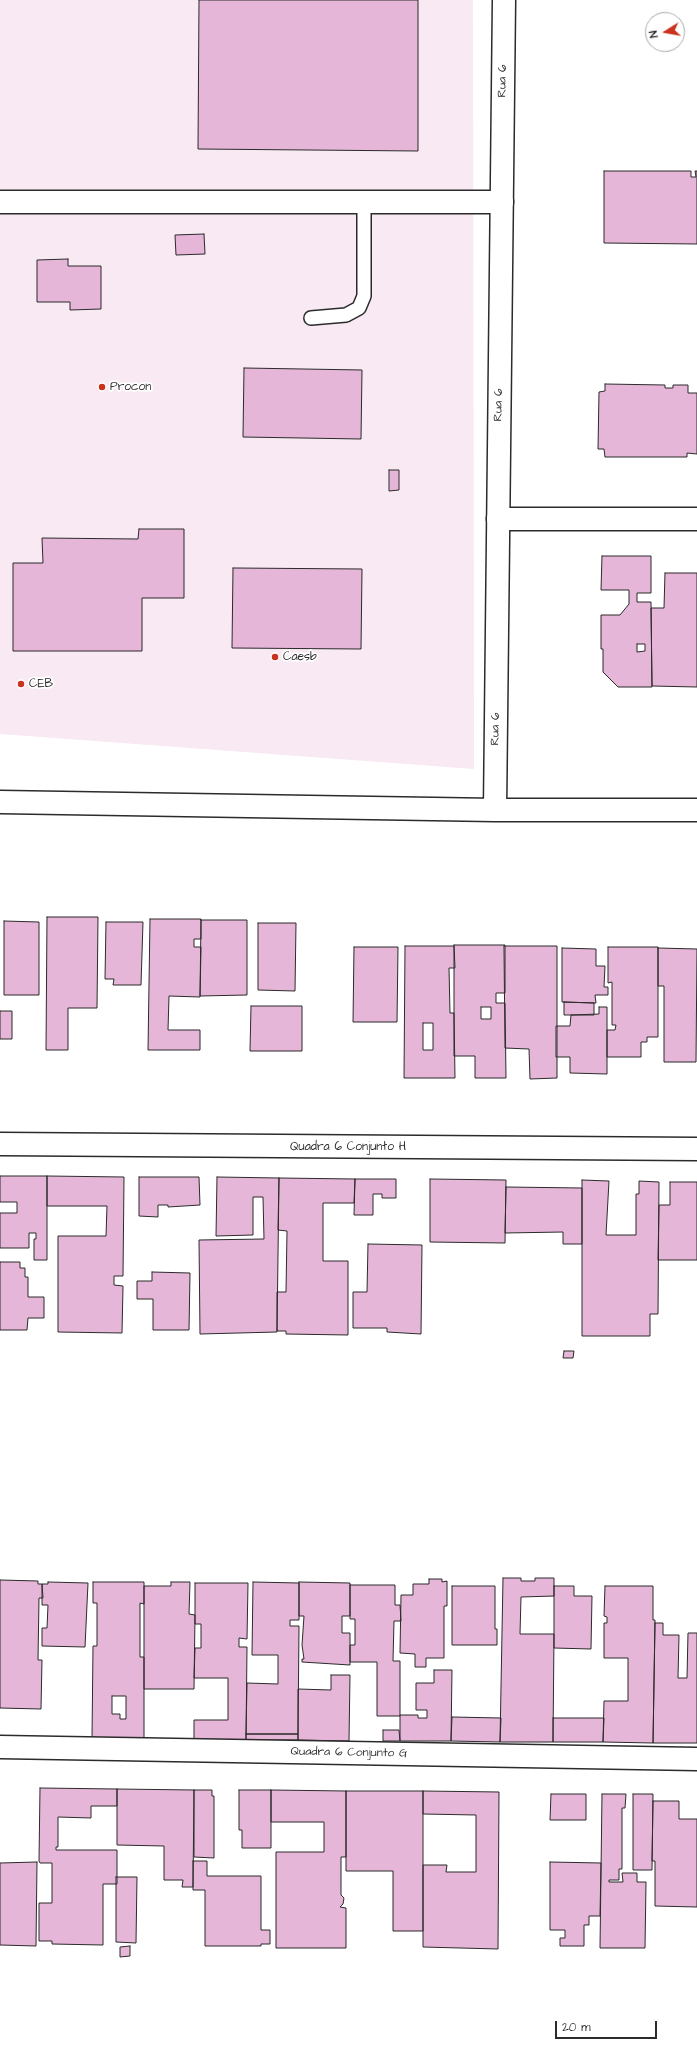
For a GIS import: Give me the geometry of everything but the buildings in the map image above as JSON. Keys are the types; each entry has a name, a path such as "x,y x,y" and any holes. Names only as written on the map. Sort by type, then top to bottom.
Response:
{"street":[{"name":"Rua 6","path":"495,810 504,0"},
{"path":"0,202 502,202"},
{"path":"498,519 697,519"},
{"path":"0,802 495,810 697,810"},
{"name":"Quadra 6 Conjunto H","path":"0,1144 697,1149"},
{"name":"Quadra 6 Conjunto G","path":"0,1747 697,1759"}],"lane":[{"path":"311,318 346,315 359,308 364,296 364,202"}],"shaded area":[{"path":"0,0 473,0 474,769 0,734"}],"place":[{"name":"Procon","path":"102,387"},
{"name":"Caesb","path":"275,657"},
{"name":"CEB","path":"21,684"}]}
